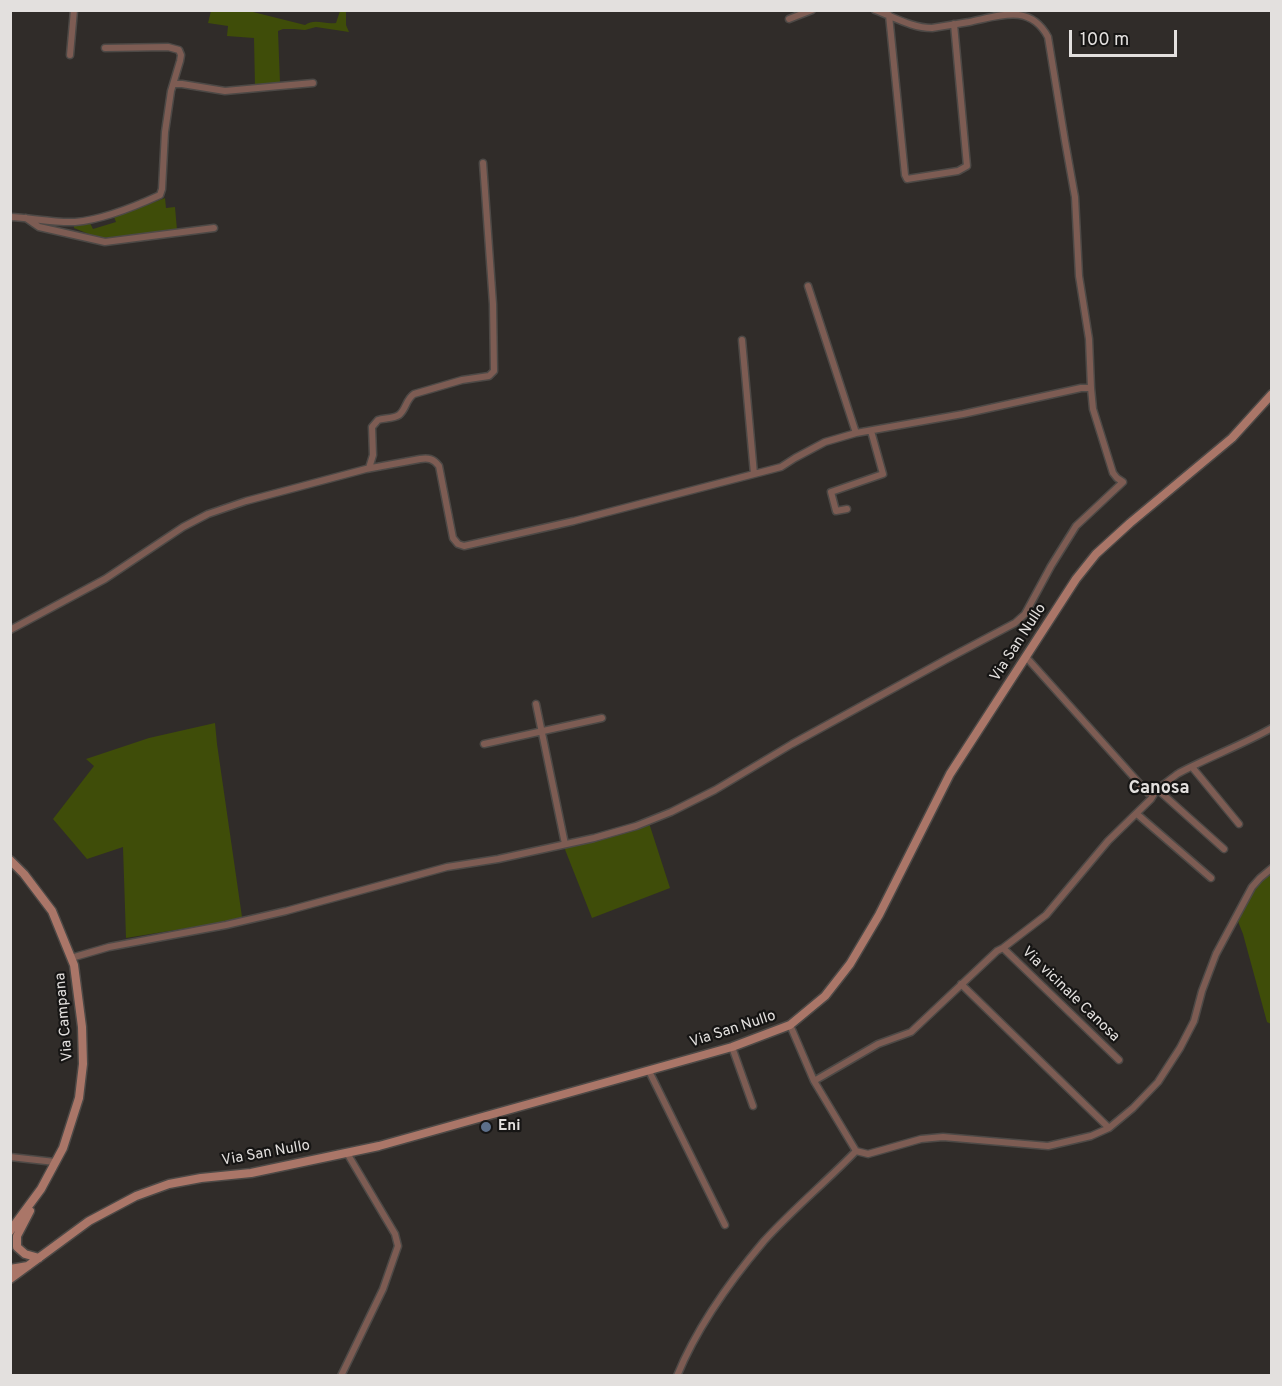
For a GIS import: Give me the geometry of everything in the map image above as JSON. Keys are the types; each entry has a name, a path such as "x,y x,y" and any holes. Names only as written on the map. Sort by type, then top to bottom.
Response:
{"street":[{"path":"70,55 74,10"},
{"path":"789,19 812,10"},
{"path":"71,958 109,947 236,923 447,867 594,838 636,826 715,790 792,744 1015,623 1025,614 1076,525 1123,482 1113,472 1095,416 1091,388 1089,339 1079,276 1076,197 1048,37 1042,26 1034,19 1019,14 923,28 875,10"},
{"path":"889,15 898,116 907,179 958,171 967,166 954,24"},
{"path":"10,217 76,222 95,219 144,203 160,195 171,91 181,55 179,50 168,47 105,48"},
{"path":"174,84 225,91 313,83"},
{"path":"369,468 373,455 372,427 378,420 398,416 404,410 410,396 414,394 462,380 489,376 494,370 494,304 483,163"},
{"path":"25,218 39,227 105,242 214,228"},
{"path":"808,286 856,434"},
{"path":"742,340 753,474"},
{"path":"10,630 105,579 174,533 208,514 246,501 369,468 429,458 435,461 439,466 453,538 458,544 464,546 531,532 781,467 825,442 856,434 963,414 1081,388 1091,388"},
{"name":"Via San Nullo","path":"10,1279 89,1221 136,1196 169,1184 251,1173 379,1146 732,1047 790,1026 825,996 850,964 879,915 950,774 1076,579 1096,554 1130,523 1232,438 1272,394"},
{"path":"847,509 836,511 831,492 883,474 871,431"},
{"path":"1026,657 1145,791 1151,793 1192,767 1272,728"},
{"path":"536,704 565,844"},
{"path":"484,744 602,718"},
{"path":"1192,767 1239,824"},
{"path":"814,1081 878,1044 911,1032 998,951 1046,915 1108,841 1137,814 1157,789"},
{"path":"1157,789 1224,849"},
{"path":"1137,814 1211,878"},
{"name":"Via Campana","path":"10,860 24,874 52,911 74,965 82,1028 83,1064 79,1098 63,1148 41,1189 10,1231"},
{"path":"790,1026 814,1081 856,1151 868,1154 921,1139 943,1137 1048,1146 1091,1136 1109,1128 1134,1108 1158,1082 1194,1021 1216,954 1252,887 1272,868"},
{"name":"Via vicinale Canosa","path":"1003,948 1119,1060"},
{"path":"961,984 1109,1128"},
{"path":"732,1047 753,1106"},
{"path":"649,1071 725,1225"},
{"path":"677,1376 695,1336 743,1268 766,1240 856,1151"},
{"path":"341,1376 383,1289 398,1246 395,1234 347,1153"},
{"path":"10,1157 55,1162"},
{"path":"39,1258 20,1251 17,1247 17,1236 41,1189"},
{"name":"Via Campana","path":"10,1222 24,1211"},
{"name":"Via San Nullo","path":"10,1269 28,1266"}],"green space":[{"path":"245,10 305,25 313,22 336,23 340,11 346,11 346,25 349,32 316,27 305,30 283,29 278,31 280,83 255,87 254,38 227,36 228,26 208,23 211,11"},
{"path":"165,198 166,208 175,207 177,230 103,238 74,228 74,225 90,223 93,229 116,222 114,217"},
{"path":"215,723 242,917 219,923 126,938 123,847 87,859 53,819 94,766 86,759 149,738"},
{"path":"649,823 670,888 592,918 564,847"},
{"path":"1271,872 1271,1024 1267,1022 1237,919 1256,888"}],"place":[{"name":"Eni","path":"486,1127"}],"district":[{"name":"Canosa","path":"1159,789"}]}
